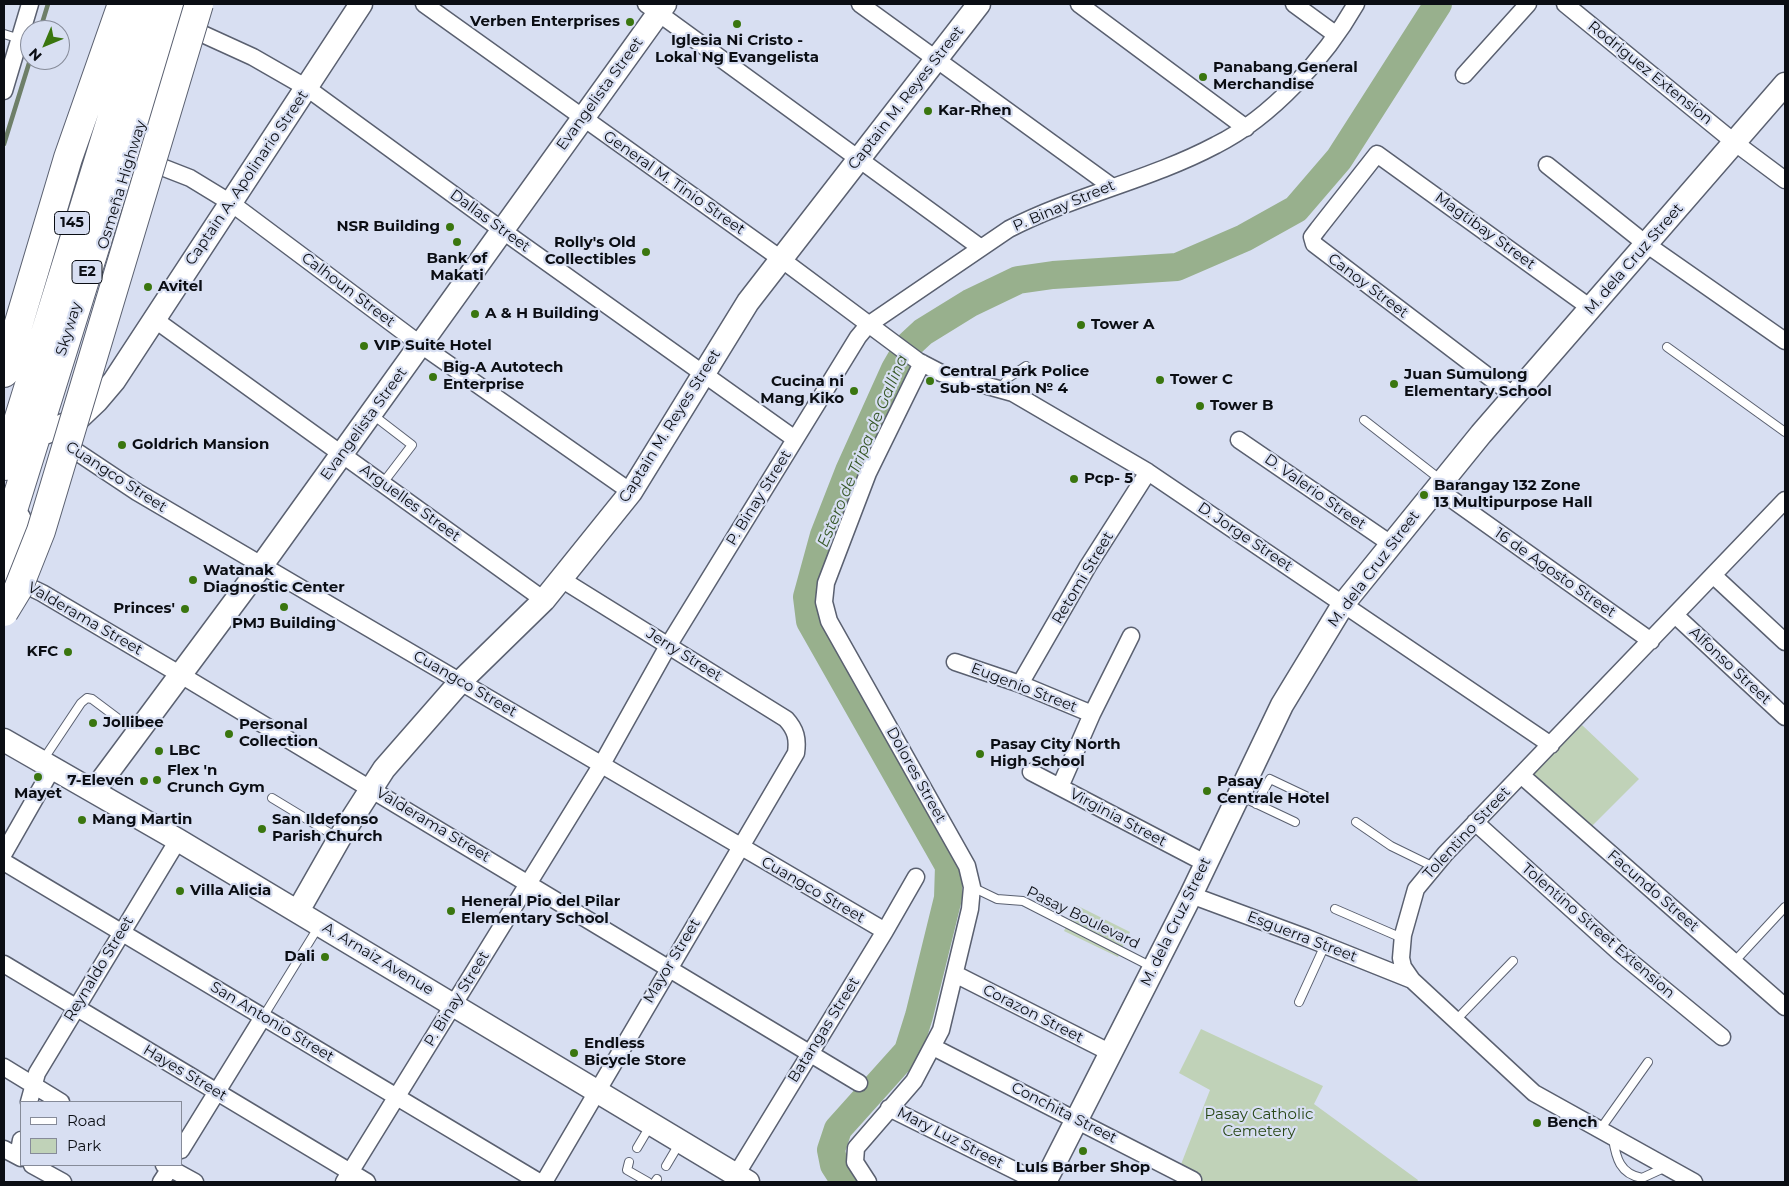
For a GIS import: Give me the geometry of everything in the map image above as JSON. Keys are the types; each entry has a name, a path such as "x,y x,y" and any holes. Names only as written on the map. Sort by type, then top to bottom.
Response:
{"highway":[{"path":"4,373 68,158 122,4"},
{"name":"Skyway","path":"4,466 147,4"},
{"path":"4,612 18,589 41,531 199,4"},
{"name":"Skyway","path":"4,539 174,10"}],"main road":[{"name":"145","path":"4,442 139,4"},
{"name":"Osmeña Highway","path":"4,568 27,519 47,432 174,10"}],"street":[{"path":"25,20 30,4"},
{"name":"Captain A. Apolinario Street","path":"47,432 78,419 114,381 307,88 360,4"},
{"name":"General M. Tinio Street","path":"424,4 780,259 920,362"},
{"path":"860,4 1111,186"},
{"name":"Captain M. Reyes Street","path":"298,911 339,838 370,788 396,752 460,681 544,600 630,492 740,314 780,259 980,4"},
{"path":"1079,4 1246,128"},
{"path":"1294,4 1335,34"},
{"name":"P. Binay Street","path":"347,1177 602,764 668,646 858,337 868,325 1009,229 1034,216 1197,154 1246,128 1283,96 1308,70 1356,4"},
{"path":"1464,75 1528,4"},
{"name":"Rodriguez Extension","path":"1565,4 1734,142 1785,180"},
{"path":"657,7 981,248"},
{"name":"Evangelista Street","path":"94,791 343,454 582,118 657,7"},
{"name":"Dallas Street","path":"174,10 307,88 703,375 795,439"},
{"path":"4,91 20,39"},
{"name":"M. dela Cruz Street","path":"1045,1182 1205,864 1261,774 1282,705 1344,603 1439,484 1785,84"},
{"name":"Magtibay Street","path":"1379,154 1592,308"},
{"name":"Canoy Street","path":"1379,154 1312,237 1314,244 1514,396"},
{"name":"Calhoun Street","path":"131,156 190,178 231,202 421,345 630,492"},
{"path":"1547,165 1646,244 1785,341"},
{"name":"Arguelles Street","path":"154,319 544,600"},
{"name":"D. Jorge Street","path":"920,362 941,373 1001,388 1031,402 1148,472 1344,603 1550,745"},
{"name":"Dolores Street","path":"868,1182 855,1162 856,1148 914,1080 941,1030 970,909 972,887 967,866 829,621 824,602 826,583 851,512 920,362"},
{"name":"Cuangco Street","path":"47,432 118,481 885,932"},
{"name":"D. Valerio Street","path":"1239,440 1391,544"},
{"name":"Retomi Street","path":"1020,684 1088,566 1148,472"},
{"name":"16 de Agosto Street","path":"1439,484 1651,641"},
{"name":"Tolentino Street","path":"1694,1182 1606,1135 1534,1093 1412,980 1403,967 1401,958 1403,938 1416,889 1434,867 1785,500"},
{"name":"Valderama Street","path":"4,574 181,674 530,882 668,968 858,1082"},
{"path":"1714,576 1785,642"},
{"name":"Jerry Street","path":"562,579 786,719 793,727 798,740"},
{"name":"Alfonso Street","path":"1675,615 1785,717"},
{"path":"1060,787 1092,714 1131,636"},
{"name":"Eugenio Street","path":"955,662 1020,684 1092,714"},
{"name":"A. Arnaiz Avenue","path":"4,740 178,840 454,1004 681,1141 741,1181"},
{"name":"Mayor Street","path":"544,1182 668,968 796,754 798,740"},
{"path":"4,853 47,764"},
{"name":"Virginia Street","path":"1031,772 1205,864"},
{"name":"Facundo Street","path":"1521,775 1785,1007"},
{"name":"Tolentino Street Extension","path":"1475,822 1620,953 1722,1037"},
{"name":"Reynaldo Street","path":"29,1101 37,1073 178,840"},
{"name":"San Antonio Street","path":"4,862 539,1182"},
{"name":"Batangas Street","path":"741,1181 810,1054 885,932 916,877"},
{"name":"Esguerra Street","path":"1191,894 1412,980"},
{"name":"Hayes Street","path":"4,964 217,1093 347,1177 367,1182"},
{"name":"Corazon Street","path":"955,974 1111,1053"},
{"path":"182,1148 263,1017"},
{"name":"Conchita Street","path":"933,1047 1194,1180"},
{"path":"4,1067 59,1101"},
{"name":"Mary Luz Street","path":"889,1108 1038,1182"},
{"path":"14,1154 20,1142"},
{"path":"34,1166 63,1182"},
{"path":"161,1182 169,1166 195,1182"}],"lane":[{"path":"4,34 20,39"},
{"path":"1667,347 1785,432"},
{"path":"1001,388 1008,378 1026,366"},
{"path":"372,413 412,445 383,483"},
{"path":"1364,420 1439,484"},
{"path":"48,476 63,481"},
{"path":"27,519 50,526 28,586"},
{"path":"47,764 80,703 87,698 92,699 138,733"},
{"path":"1261,774 1308,797"},
{"path":"272,798 339,838"},
{"path":"1247,799 1295,822"},
{"path":"1356,822 1391,846 1434,867"},
{"name":"Pasay Boulevard","path":"972,887 996,899 1023,901 1154,968"},
{"path":"1734,962 1785,907"},
{"path":"1335,909 1403,938"},
{"path":"263,1017 320,924"},
{"path":"1299,1002 1325,945"},
{"path":"1456,1020 1513,961"},
{"path":"1648,1062 1606,1135 1620,1164 1630,1174 1642,1178 1666,1167"},
{"path":"637,1148 652,1124"},
{"path":"666,1166 681,1141"},
{"path":"629,1162 627,1170 648,1182"},
{"path":"1625,1182 1630,1174"}],"green space":[{"path":"1582,725 1639,779 1589,829 1531,775"},
{"path":"1076,905 1130,932 1118,957 1064,931"},
{"name":"Pasay Catholic Cemetery","path":"1201,1029 1323,1086 1314,1104 1418,1180 1417,1182 1200,1182 1178,1172 1210,1090 1179,1073"}],"waterway":[{"path":"43,20 48,4"},
{"name":"Estero de Tripa de Gallina","path":"845,1182 834,1165 831,1150 838,1129 908,1051 919,1016 948,898 949,866 810,621 807,597 824,535 849,471 895,369 909,345 923,332 970,303 1018,280 1053,275 1177,267 1244,238 1296,209 1339,159 1438,4"},
{"path":"4,144 27,70"}],"place":[{"name":"Verben Enterprises","path":"630,22"},
{"name":"Iglesia Ni Cristo - Lokal Ng Evangelista","path":"737,24"},
{"name":"Panabang General Merchandise","path":"1203,77"},
{"name":"Kar-Rhen","path":"928,111"},
{"name":"NSR Building","path":"450,227"},
{"name":"Bank of Makati","path":"457,242"},
{"name":"Rolly's Old Collectibles","path":"646,252"},
{"name":"Avitel","path":"148,287"},
{"name":"A & H Building","path":"475,314"},
{"name":"Tower A","path":"1081,325"},
{"name":"VIP Suite Hotel","path":"364,346"},
{"name":"Big-A Autotech Enterprise","path":"433,377"},
{"name":"Tower C","path":"1160,380"},
{"name":"Central Park Police Sub-station № 4","path":"930,381"},
{"name":"Juan Sumulong Elementary School","path":"1394,384"},
{"name":"Cucina ni Mang Kiko","path":"854,391"},
{"name":"Tower B","path":"1200,406"},
{"name":"Goldrich Mansion","path":"122,445"},
{"name":"Pcp- 5","path":"1074,479"},
{"name":"Barangay 132 Zone 13 Multipurpose Hall","path":"1424,495"},
{"name":"Watanak Diagnostic Center","path":"193,580"},
{"name":"PMJ Building","path":"284,607"},
{"name":"Princes'","path":"185,609"},
{"name":"KFC","path":"68,652"},
{"name":"Jollibee","path":"93,723"},
{"name":"Personal Collection","path":"229,734"},
{"name":"LBC","path":"159,751"},
{"name":"Pasay City North High School","path":"980,754"},
{"name":"Mayet","path":"38,777"},
{"name":"Flex 'n Crunch Gym","path":"157,780"},
{"name":"7-Eleven","path":"144,781"},
{"name":"Pasay Centrale Hotel","path":"1207,791"},
{"name":"Mang Martin","path":"82,820"},
{"name":"San Ildefonso Parish Church","path":"262,829"},
{"name":"Villa Alicia","path":"180,891"},
{"name":"Heneral Pio del Pilar Elementary School","path":"451,911"},
{"name":"Dali","path":"325,957"},
{"name":"Endless Bicycle Store","path":"574,1053"},
{"name":"Bench","path":"1537,1123"},
{"name":"LuIs Barber Shop","path":"1083,1151"}]}
